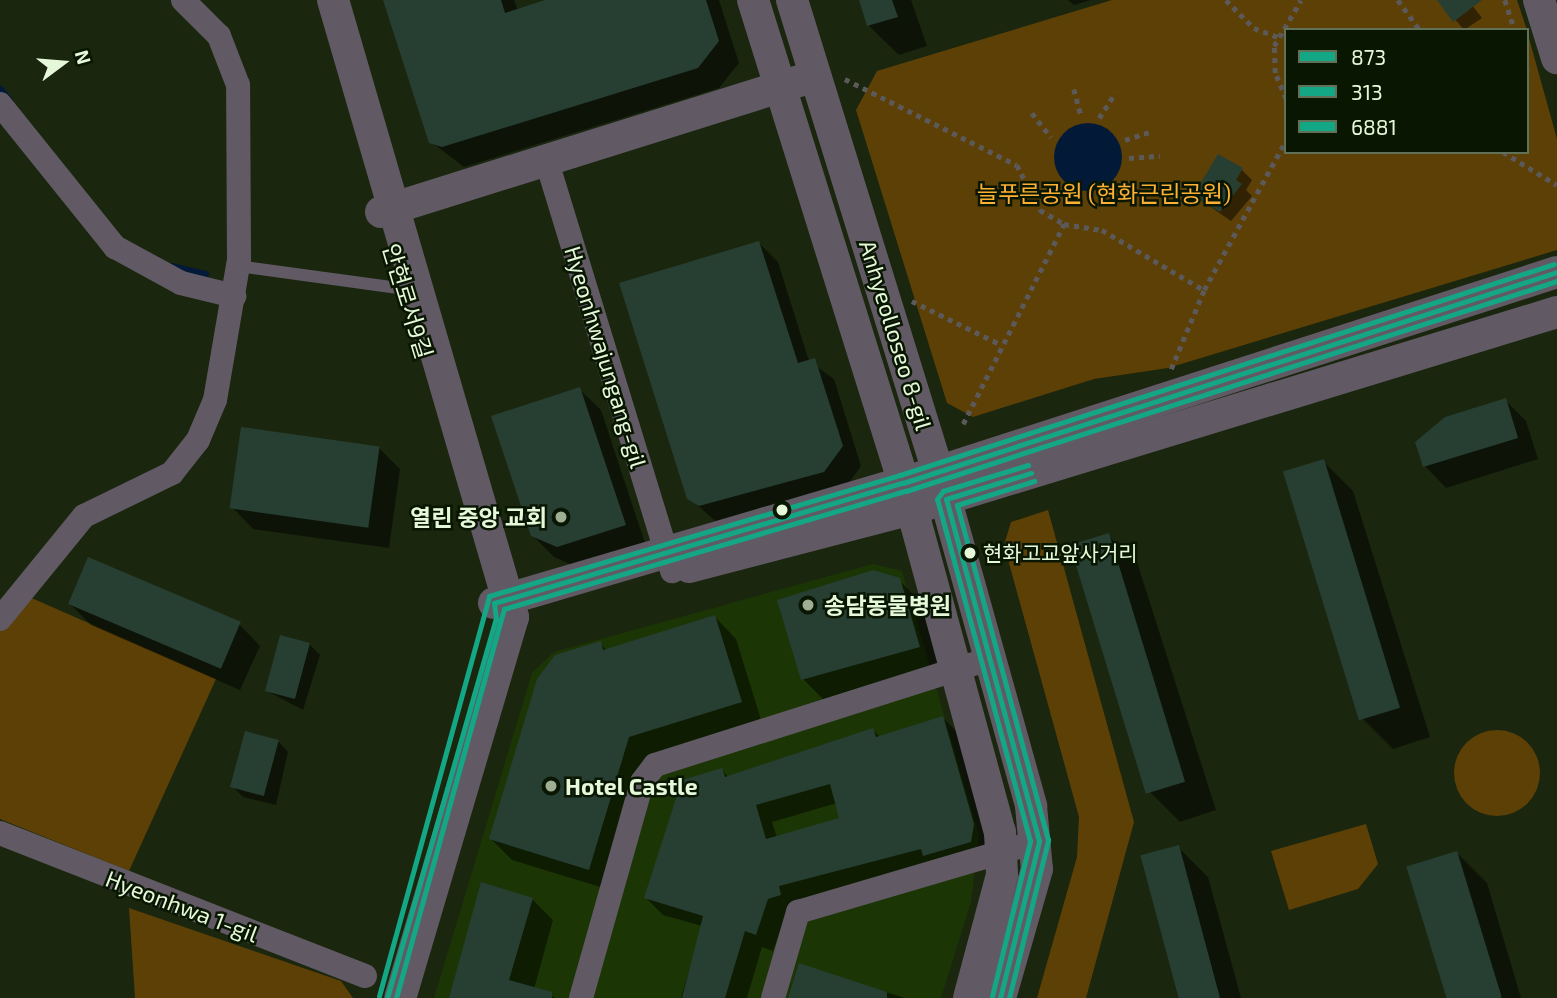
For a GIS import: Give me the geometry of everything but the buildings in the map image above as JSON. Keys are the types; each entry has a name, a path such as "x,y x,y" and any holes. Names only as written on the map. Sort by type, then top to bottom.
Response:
{"street":[{"path":"0,619 84,516 172,472 198,440 215,400 238,266 237,85 219,36 183,0"},
{"name":"안현로서9길","path":"315,0 388,209 405,289 503,610"},
{"name":"안현로서9길","path":"332,0 388,209 503,610"},
{"name":"Anhyeolloseo 8-gil","path":"753,0 959,669 1003,852 998,898 969,998"},
{"name":"Anhyeolloseo 8-gil","path":"792,0 824,74 993,658 1039,841 1000,998"},
{"path":"1539,0 1557,58"},
{"path":"388,209 547,162 824,74"},
{"path":"0,104 116,247 181,283 234,296"},
{"name":"Hyeonhwajungang-gil","path":"547,162 668,561"},
{"path":"942,486 1557,272"},
{"path":"503,610 668,561 1557,312"},
{"path":"387,998 503,610"},
{"path":"400,998 503,610"},
{"path":"581,998 642,782 655,765 993,658"},
{"name":"Hyeonhwa 1-gil","path":"0,832 365,976"},
{"path":"773,998 798,912 1039,841"}],"lane":[{"path":"238,266 405,289"}],"path":[{"path":"1226,0 1254,28 1277,37"},
{"path":"1284,94 1275,73 1277,37 1301,0"},
{"path":"1398,0 1419,28"},
{"path":"1506,0 1514,28"},
{"path":"824,74 1017,165 1040,210 1065,224 1102,230 1204,290"},
{"path":"1074,89 1082,116"},
{"path":"1099,118 1115,93"},
{"path":"1031,113 1051,137"},
{"path":"1125,141 1152,131"},
{"path":"1167,380 1204,290 1284,143"},
{"path":"1506,154 1557,185"},
{"path":"1129,158 1160,156"},
{"path":"963,424 1065,224"},
{"path":"908,298 1002,345"}],"shaded area":[{"path":"873,564 902,571 979,835 971,902 941,998 434,998 532,673 554,652"}],"green space":[{"name":"늘푸른공원 (현화근린공원)","path":"1112,0 1517,0 1526,28 1284,28 1284,154 1529,154 1529,38 1557,139 1557,250 1168,368 1094,379 973,417 947,403 856,110 877,71"},
{"path":"1048,510 1134,822 1086,998 1037,998 1077,857 1079,817 1004,545 1011,522"},
{"path":"27,596 216,679 129,871 0,819 0,630"},
{"path":"1497,730 1513,734 1527,743 1536,757 1540,773 1536,789 1527,803 1513,812 1497,816 1481,812 1467,803 1458,789 1454,773 1458,757 1467,743 1481,734"},
{"path":"1366,824 1378,864 1358,889 1289,910 1271,851"},
{"path":"129,908 341,981 353,998 135,998"}],"water":[{"path":"1088,123 1101,126 1112,133 1119,144 1122,157 1119,170 1112,181 1101,188 1088,191 1075,188 1064,181 1057,170 1054,157 1057,144 1064,133 1075,126"}],"waterway":[{"path":"0,89 9,100"},
{"path":"171,266 205,274"}],"transit line":[{"name":"6881","path":"379,996 489,596 900,475 1554,264"},
{"name":"873","path":"387,998 496,619 494,603 903,483 1557,272"},
{"name":"313","path":"396,998 504,609 906,491 1557,281"},
{"name":"6881","path":"992,996 1030,841 937,499 943,491 1028,465"},
{"name":"873","path":"1000,998 1039,841 946,499 1031,473"},
{"name":"313","path":"1009,998 1048,840 957,505 1034,481"}],"place":[{"name":"열린 중앙 교회","path":"561,517"},
{"name":"현화고교앞사거리","path":"970,553"},
{"name":"송담동물병원","path":"808,605"},
{"name":"Hotel Castle","path":"551,786"}]}
